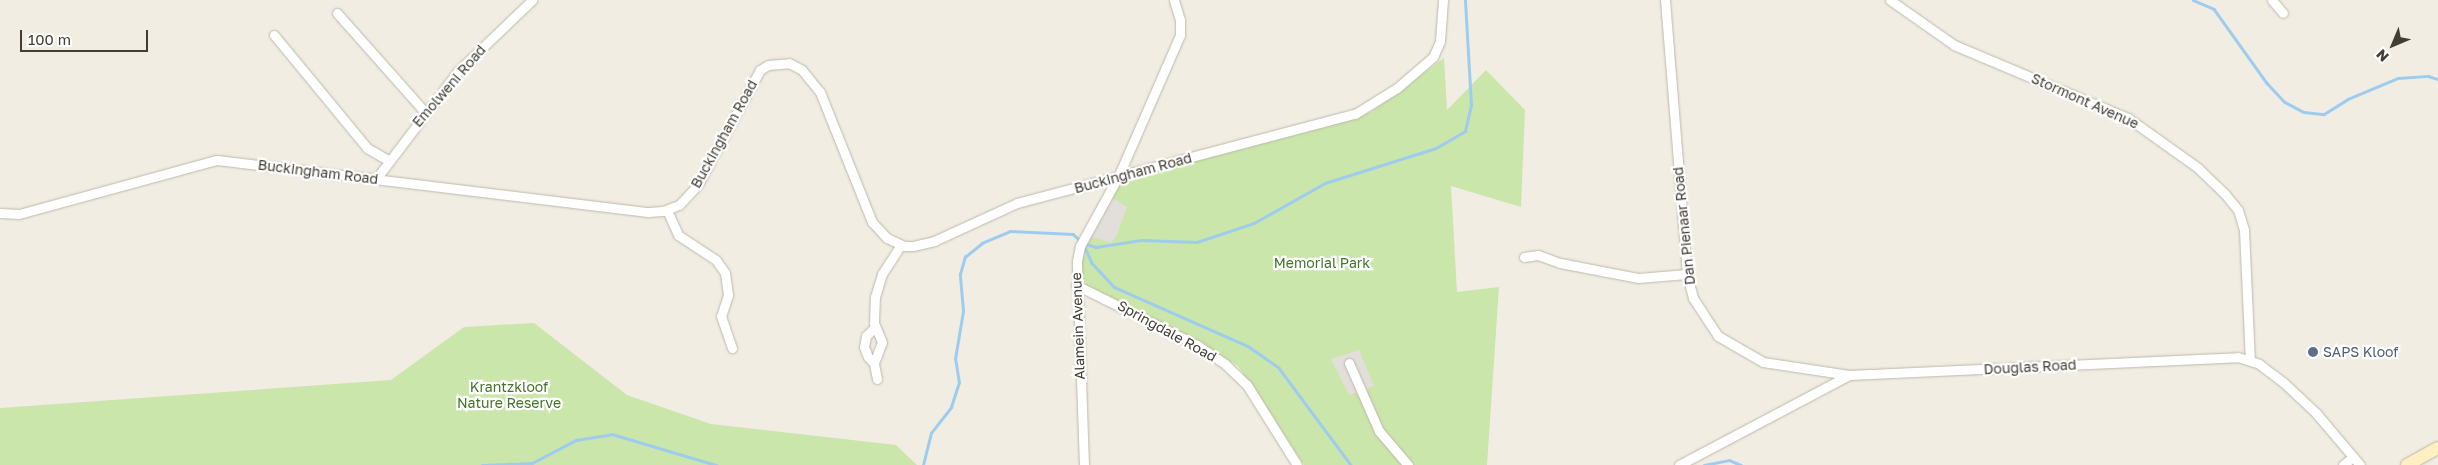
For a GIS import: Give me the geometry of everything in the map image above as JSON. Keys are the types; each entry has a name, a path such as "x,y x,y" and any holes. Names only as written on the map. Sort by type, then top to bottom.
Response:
{"main road":[{"path":"2407,465 2438,448"}],"street":[{"name":"Emolweni Road","path":"376,179 388,160 458,70 532,0"},
{"name":"Alamein Avenue","path":"1084,465 1076,285 1082,243 1118,177 1180,35 1180,20 1174,0"},
{"name":"Buckingham Road","path":"0,213 19,214 217,160 648,212 667,210 679,205 697,186 755,75 768,65 789,63 802,70 820,92 872,222 882,235 901,245 924,245 1004,208 1355,114 1418,72 1433,57 1440,41 1443,0"},
{"name":"Dan Pienaar Road","path":"1665,0 1687,274 1693,298 1704,319 1718,336 1739,350 1763,362 1849,375"},
{"name":"Stormont Avenue","path":"1890,0 1954,46 2128,118 2198,168 2225,194 2238,210 2244,230 2250,360"},
{"path":"2272,0 2283,13"},
{"path":"337,13 425,112"},
{"path":"274,35 367,148 388,160"},
{"path":"667,210 678,235 716,260 725,273 728,295 721,316 732,348"},
{"path":"877,379 874,363 882,342 875,327 873,314 878,284 901,245"},
{"path":"1524,257 1538,255 1560,263 1638,278 1687,274"},
{"name":"Springdale Road","path":"1076,285 1197,345 1225,364 1247,385 1297,465"},
{"path":"874,363 868,358 864,347 866,336 875,327"},
{"name":"Douglas Road","path":"1679,465 1849,375 2207,358 2250,360 2273,374 2316,413 2360,465"},
{"path":"1349,364 1379,431 1408,465"},
{"path":"2343,465 2353,457"}],"green space":[{"name":"Memorial Park","path":"1444,58 1447,110 1486,70 1525,110 1521,207 1451,186 1457,292 1499,287 1487,465 1304,465 1238,366 1088,287 1075,269 1121,179 1371,112"},
{"name":"Krantzkloof Nature Reserve","path":"534,323 627,395 711,424 896,445 917,465 0,465 0,408 391,380 464,327"}],"shaded area":[{"path":"1109,196 1127,207 1117,235 1111,243 1097,238 1084,239"},
{"path":"1359,350 1374,386 1349,395 1331,359"}],"waterway":[{"path":"923,465 931,433 951,407 959,383 955,359 963,311 960,274 965,257 982,243 1010,231 1073,234 1083,243 1096,247 1141,240 1197,242 1254,223 1325,183 1436,148 1465,131 1471,105 1465,0"},
{"path":"2193,0 2214,9 2267,83 2285,102 2304,112 2324,114 2348,99 2398,78 2428,76 2438,79"},
{"path":"1084,245 1092,263 1114,287 1248,346 1279,368 1351,465"},
{"path":"482,465 532,463 576,440 612,434 716,465"},
{"path":"1704,465 1729,460 1741,465"}],"place":[{"name":"SAPS Kloof","path":"2313,352"}]}
